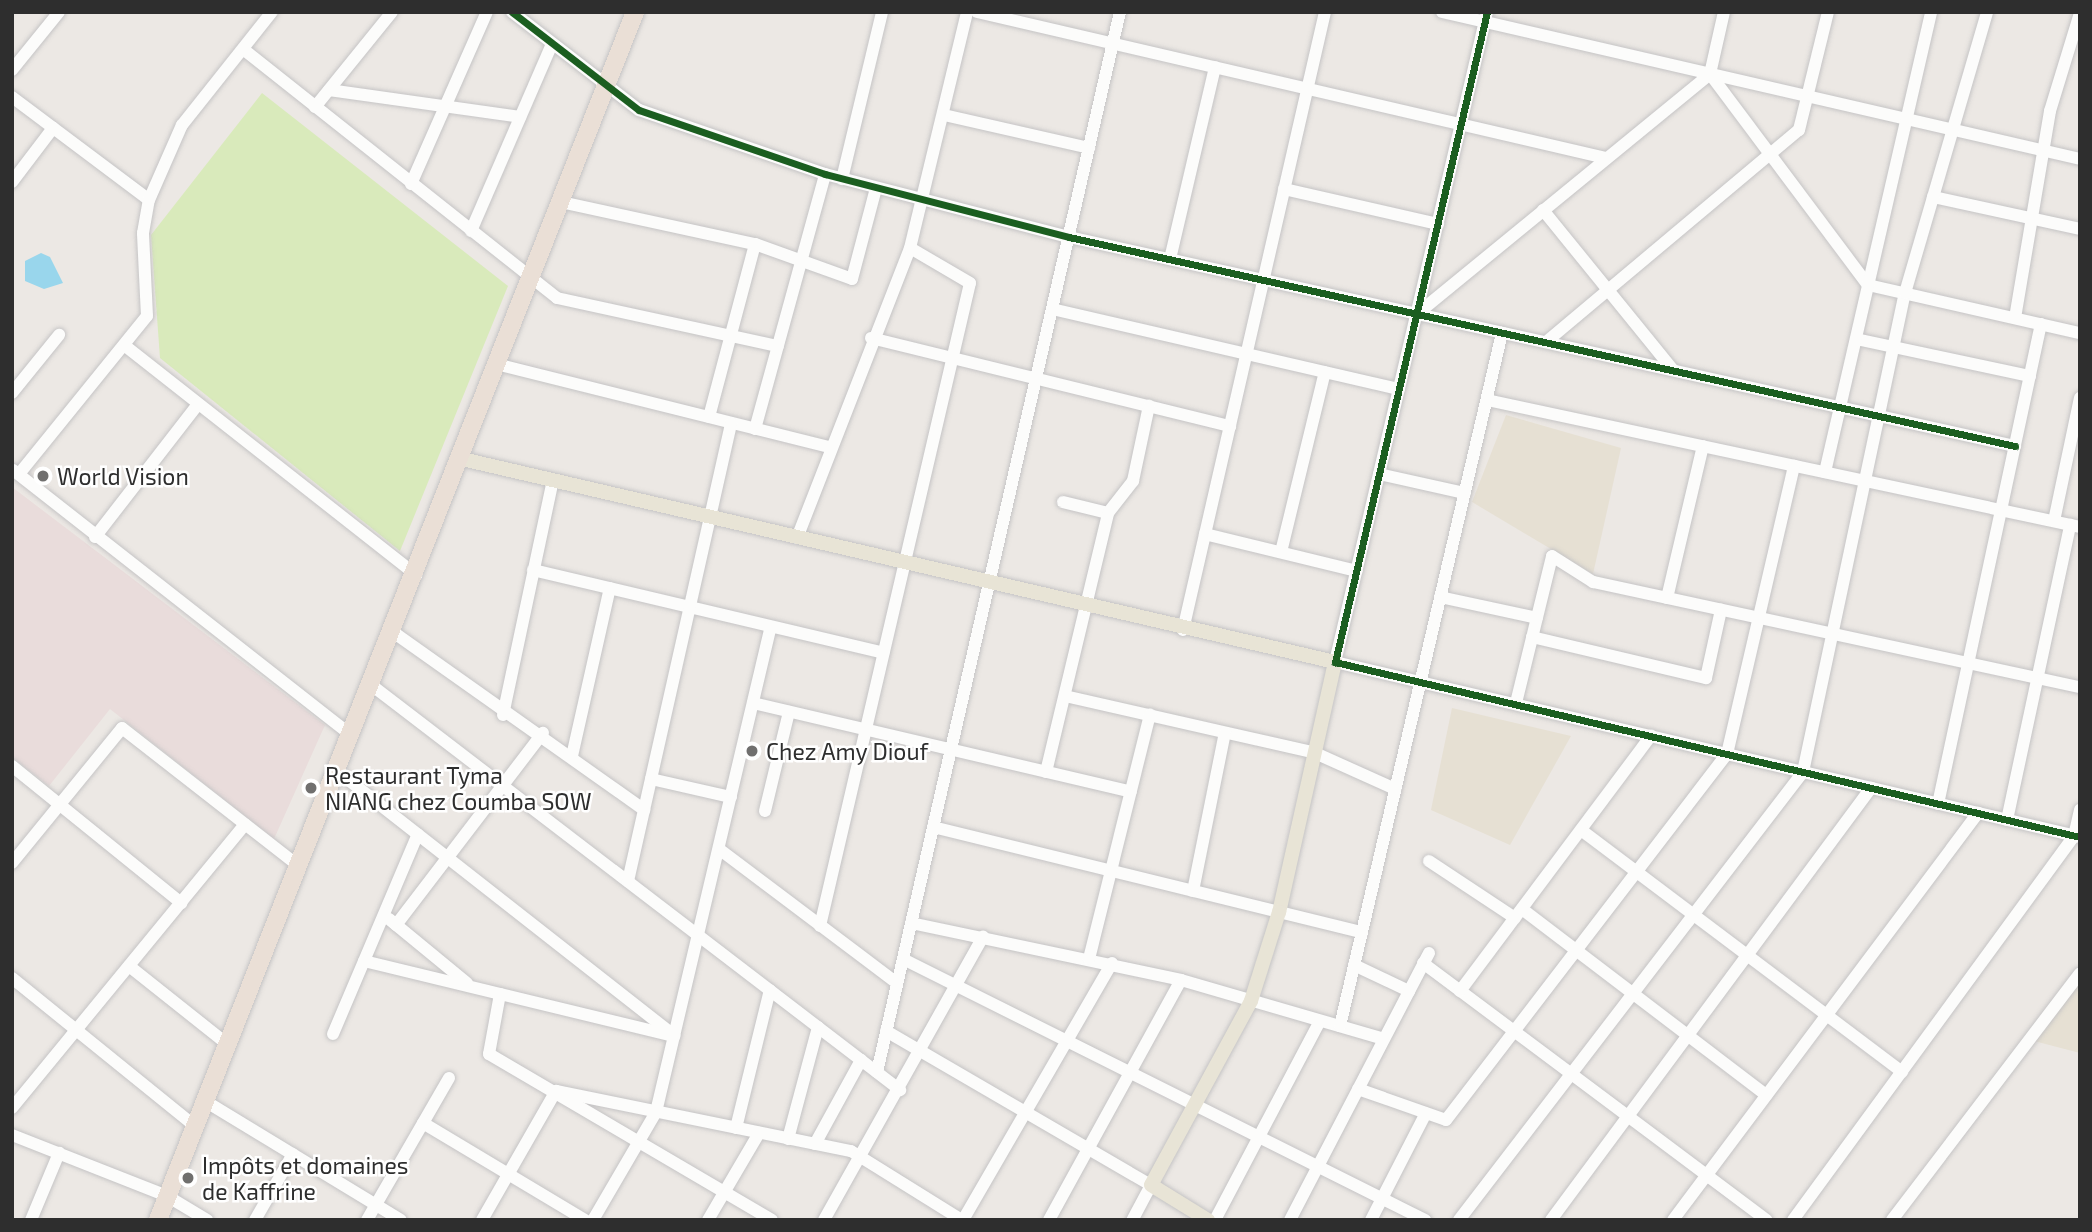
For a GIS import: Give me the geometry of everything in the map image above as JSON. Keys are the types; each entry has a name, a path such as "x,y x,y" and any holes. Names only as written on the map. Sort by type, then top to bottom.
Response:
{"highway":[{"path":"158,1220 300,867 370,684 610,90 635,12"}],"main road":[{"path":"463,459 1183,630 1335,662 1279,912 1251,1001 1151,1185 1208,1220"}],"street":[{"path":"12,70 59,12"},
{"path":"272,12 182,125 149,200 143,233 148,316 16,472 95,537 351,735"},
{"path":"315,107 392,12"},
{"path":"411,184 487,12"},
{"path":"512,12 639,110 842,179 1069,237 2015,446"},
{"path":"842,179 881,12"},
{"path":"797,538 871,338 910,248 924,200 967,12"},
{"path":"977,12 1606,158"},
{"path":"1035,26 1038,12"},
{"path":"877,1072 1120,12"},
{"path":"1183,630 1325,12"},
{"path":"1442,12 1486,17 1710,74 2080,159"},
{"path":"1417,314 1710,74 1724,12"},
{"path":"1546,342 1799,130 1828,12"},
{"path":"1825,472 1931,12"},
{"path":"1459,1220 1803,772 1905,293 1987,12"},
{"path":"2015,318 2043,150 2080,13"},
{"path":"1486,17 1335,662 2077,837"},
{"path":"471,231 552,44"},
{"path":"243,49 557,298 778,346"},
{"path":"1170,259 1215,67"},
{"path":"1710,74 1868,285 2080,333"},
{"path":"329,90 520,117"},
{"path":"12,97 149,200"},
{"path":"944,115 1089,148"},
{"path":"12,182 53,128"},
{"path":"755,429 825,174"},
{"path":"565,203 755,244 852,279 876,188"},
{"path":"1284,189 1438,224"},
{"path":"1933,197 2080,229"},
{"path":"1543,210 1673,370"},
{"path":"709,417 755,244"},
{"path":"820,926 970,283 910,248"},
{"path":"1052,309 1399,389"},
{"path":"1938,804 2041,324"},
{"path":"1339,1026 1502,332"},
{"path":"12,393 59,335"},
{"path":"871,338 1230,426"},
{"path":"1856,339 2030,376"},
{"path":"124,345 416,575"},
{"path":"500,366 830,447"},
{"path":"1281,552 1325,372"},
{"path":"2054,521 2080,398"},
{"path":"1487,400 2075,526 2007,820"},
{"path":"95,537 198,404"},
{"path":"1046,772 1108,513 1133,481 1149,406"},
{"path":"628,881 731,423"},
{"path":"1667,598 1703,446"},
{"path":"1358,1089 1446,1121 1727,754 1794,466"},
{"path":"1379,474 1465,493"},
{"path":"503,715 552,480"},
{"path":"1063,502 1108,513"},
{"path":"1205,534 1357,571"},
{"path":"1516,703 1552,556 1593,582 2080,687"},
{"path":"533,570 883,653"},
{"path":"572,756 610,589"},
{"path":"1440,597 1537,618"},
{"path":"1532,637 1706,678 1721,610"},
{"path":"593,1220 656,1112 701,937 771,626"},
{"path":"393,632 503,715 543,733 644,810"},
{"path":"370,684 900,1090"},
{"path":"1065,696 1315,753 1395,789"},
{"path":"753,703 1131,792"},
{"path":"765,811 789,712"},
{"path":"1089,959 1150,715"},
{"path":"12,863 17,849 60,805 122,727 300,867"},
{"path":"396,925 543,733"},
{"path":"1193,891 1225,733"},
{"path":"1461,991 1651,736"},
{"path":"12,766 181,903"},
{"path":"337,771 675,1036"},
{"path":"651,779 731,797"},
{"path":"1551,1220 1871,788"},
{"path":"1793,1220 2077,837 2080,810"},
{"path":"1673,1220 1978,813"},
{"path":"12,1108 245,824"},
{"path":"933,827 1362,932"},
{"path":"1581,830 1902,1072"},
{"path":"333,1034 418,834"},
{"path":"719,849 897,984"},
{"path":"1429,861 1576,950 1766,1095"},
{"path":"384,914 471,986"},
{"path":"911,923 1181,980 1384,1039"},
{"path":"824,1220 959,987 983,937"},
{"path":"1290,1220 1426,958 1461,991 1767,1220"},
{"path":"903,959 1425,1220"},
{"path":"364,961 675,1036"},
{"path":"556,1091 815,1144 860,1157 940,1214 962,1220 1112,964"},
{"path":"1354,965 1409,991"},
{"path":"129,966 227,1044"},
{"path":"1892,1220 2080,973"},
{"path":"12,978 195,1126"},
{"path":"1049,1220 1090,1150 1181,980"},
{"path":"736,1128 770,990"},
{"path":"500,994 489,1054 772,1220"},
{"path":"1215,1220 1320,1021"},
{"path":"788,1139 818,1027"},
{"path":"886,1031 1151,1185 1132,1220"},
{"path":"815,1144 861,1060"},
{"path":"367,1220 449,1078"},
{"path":"482,1220 556,1091"},
{"path":"205,1101 401,1220"},
{"path":"1371,1220 1426,1113"},
{"path":"423,1123 585,1220"},
{"path":"708,1220 759,1133"},
{"path":"12,1135 167,1196 208,1220"},
{"path":"32,1220 59,1153"},
{"path":"255,1220 293,1154"}],"shaded area":[{"path":"1506,415 1621,448 1593,574 1472,502"},
{"path":"12,487 325,725 274,839 110,709 49,786 12,757"},
{"path":"1452,708 1571,736 1510,845 1431,810"},
{"path":"2080,981 2080,1053 2034,1041"}],"green space":[{"path":"262,93 508,286 400,551 160,358 151,235"}],"water":[{"path":"41,253 50,257 63,283 44,289 25,281 25,261"}],"cycle path":[{"path":"512,12 639,110 825,174 1069,237 2015,446"},
{"path":"1487,12 1335,662 2080,837"}],"place":[{"name":"World Vision","path":"43,476"},
{"name":"Chez Amy Diouf","path":"752,751"},
{"name":"Restaurant Tyma NIANG chez Coumba SOW","path":"311,788"},
{"name":"Impôts et domaines de Kaffrine","path":"188,1178"}]}
